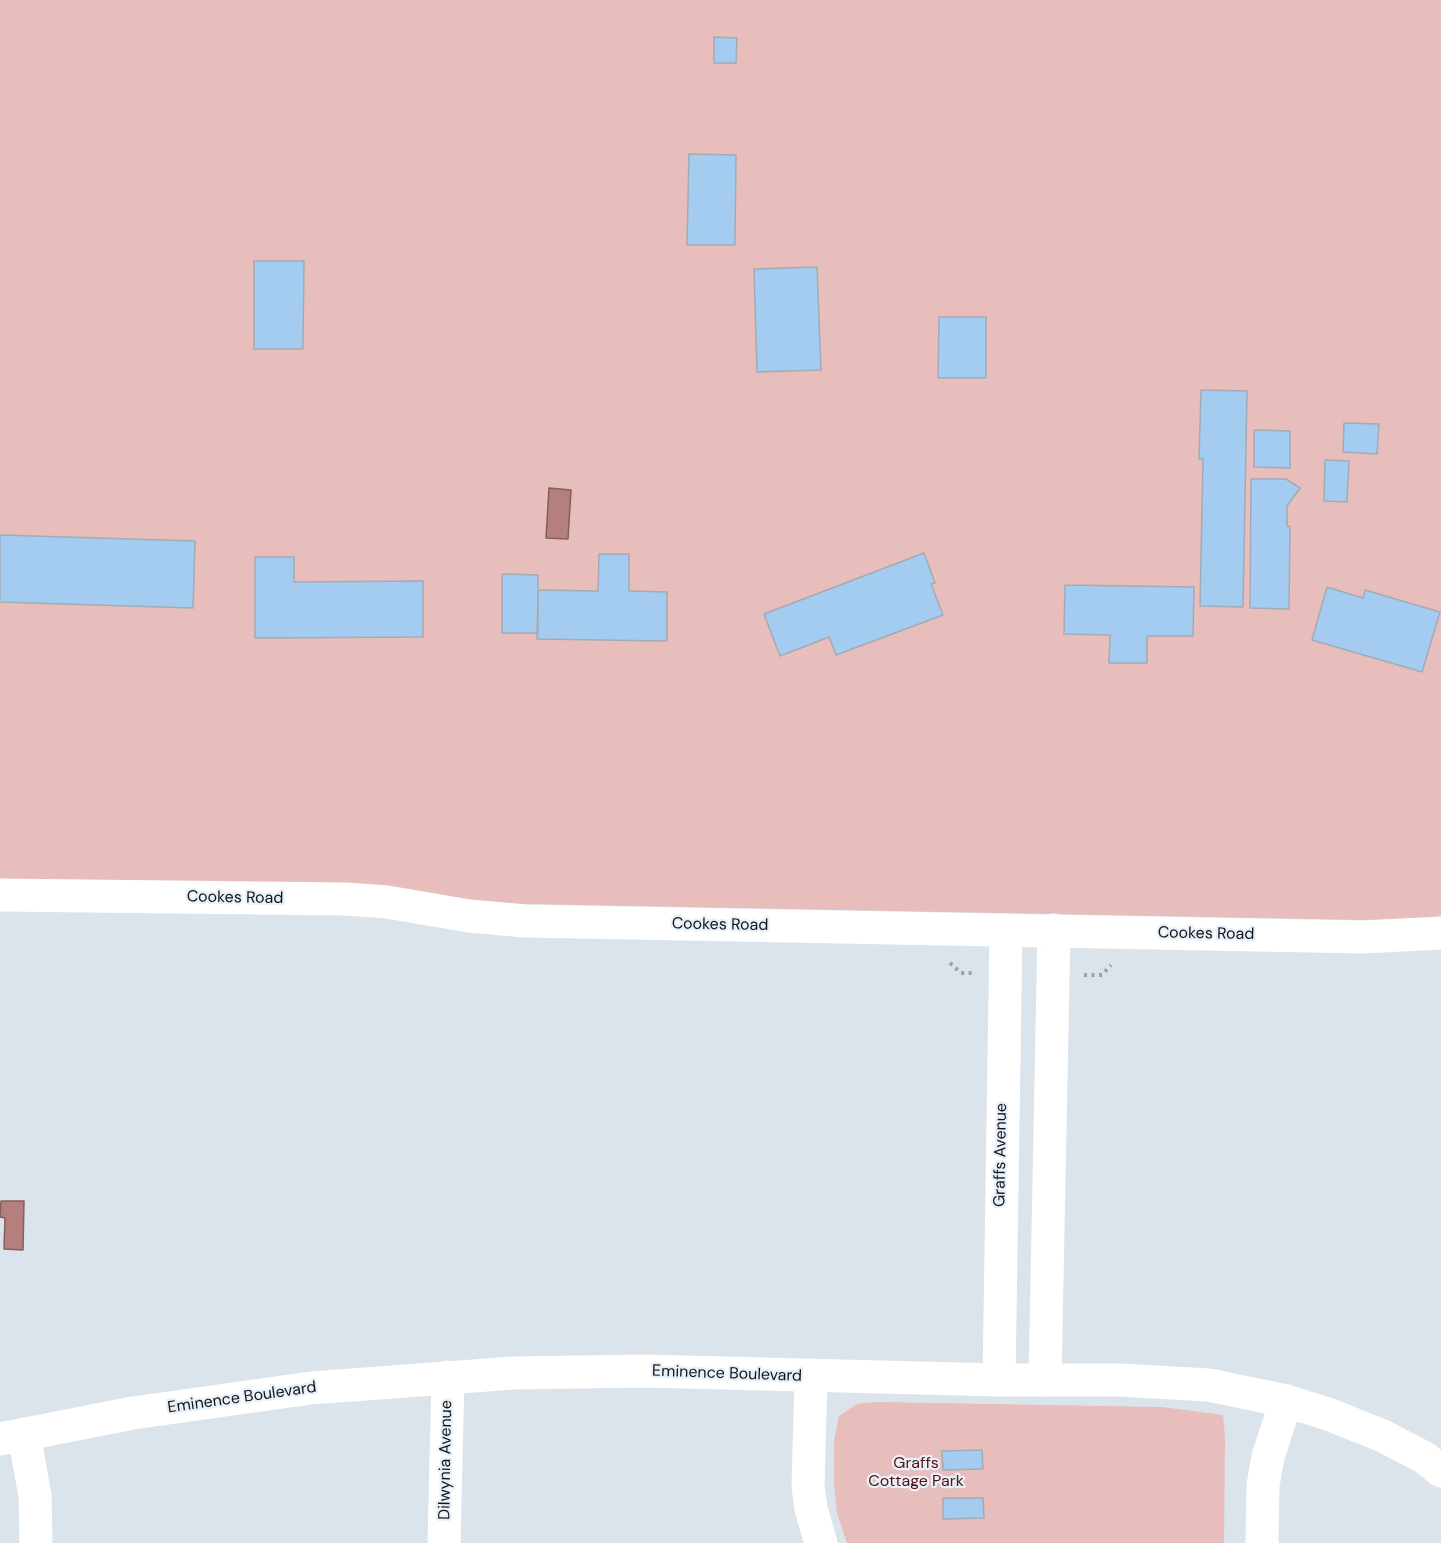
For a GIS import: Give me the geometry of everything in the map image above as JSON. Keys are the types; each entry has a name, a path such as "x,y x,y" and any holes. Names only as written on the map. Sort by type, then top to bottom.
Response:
{"street":[{"name":"Cookes Road","path":"0,895 346,899 387,902 469,916 525,921 1363,937 1441,933"},
{"name":"Graffs Avenue","path":"999,1380 1006,930"},
{"path":"1044,1380 1054,930"},
{"name":"Eminence Boulevard","path":"12,1436 133,1413 220,1400 312,1388 448,1377 645,1371 811,1377 1183,1382 1236,1389 1328,1414 1383,1436 1425,1458 1441,1471"},
{"name":"Dilwynia Avenue","path":"444,1543 448,1377"},
{"path":"811,1377 808,1486 811,1509 821,1543"},
{"path":"1262,1543 1264,1476 1286,1401"},
{"path":"12,1436 34,1496 36,1543"}],"green space":[{"path":"0,0 1441,0 1441,918 1364,920 527,904 0,884"},
{"name":"Graffs Cottage Park","path":"877,1402 1162,1407 1223,1415 1225,1437 1224,1543 847,1543 837,1513 834,1485 834,1441 839,1416 857,1404"}],"shaded area":[{"path":"549,488 571,490 568,539 546,538"},
{"path":"1,1201 24,1201 23,1250 4,1249 5,1218 0,1217"}],"building":[{"path":"714,37 737,38 736,63 714,63"},
{"path":"689,154 736,155 735,245 687,245"},
{"path":"254,261 304,261 303,349 254,349"},
{"path":"817,267 821,370 757,372 754,269"},
{"path":"939,317 986,317 986,378 938,378"},
{"path":"1201,390 1247,391 1243,607 1200,606 1203,459 1199,459"},
{"path":"1344,423 1379,424 1377,454 1343,452"},
{"path":"1254,430 1290,431 1290,468 1254,467"},
{"path":"1325,460 1349,461 1347,502 1324,501"},
{"path":"1251,479 1286,479 1300,488 1287,506 1287,526 1290,526 1289,609 1250,608"},
{"path":"0,535 195,541 193,608 0,602"},
{"path":"924,553 935,583 931,584 943,615 836,655 829,637 780,656 764,614"},
{"path":"599,554 629,554 629,591 667,592 667,641 537,639 538,590 598,591"},
{"path":"255,557 294,557 294,582 423,581 423,637 255,638"},
{"path":"502,574 538,575 538,633 502,633"},
{"path":"1065,585 1194,587 1193,636 1147,636 1147,663 1109,663 1110,635 1064,634"},
{"path":"1327,587 1363,598 1365,590 1440,612 1422,672 1312,640"},
{"path":"982,1450 983,1469 943,1470 942,1451"},
{"path":"943,1498 983,1498 984,1518 943,1519"}]}
